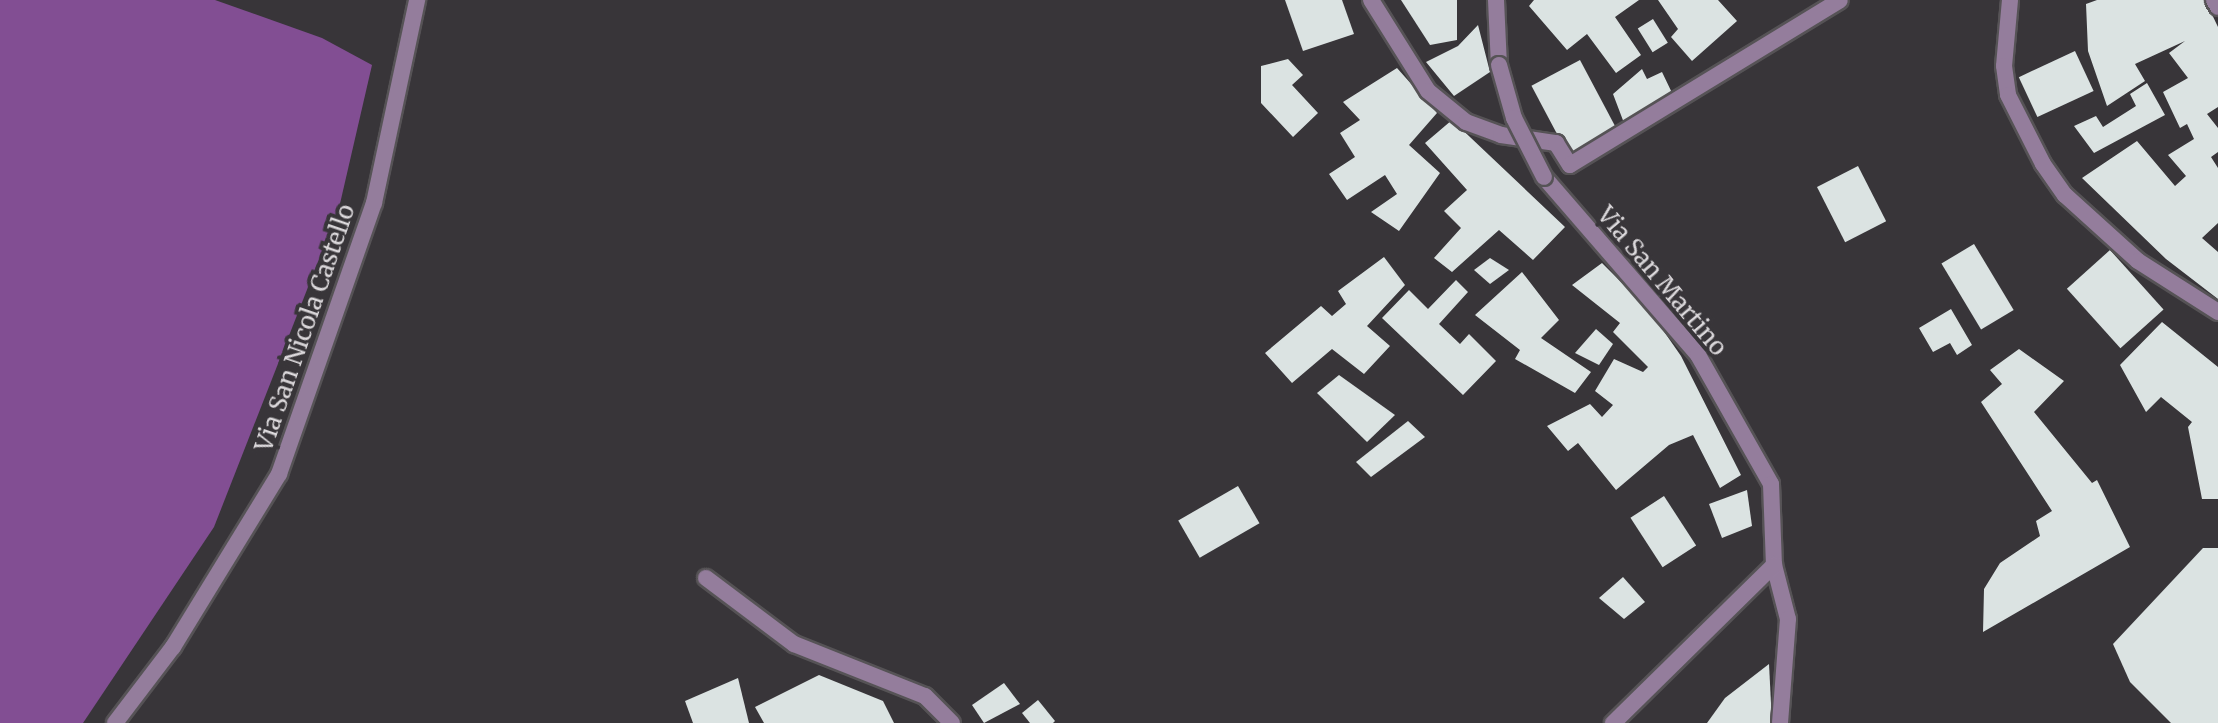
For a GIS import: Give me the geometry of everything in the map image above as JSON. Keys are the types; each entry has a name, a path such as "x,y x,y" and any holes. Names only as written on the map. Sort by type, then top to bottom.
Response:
{"street":[{"name":"Via San Nicola Castello","path":"115,723 173,647 279,474 374,203 417,0"},
{"path":"1371,0 1428,91 1466,122 1514,137 1556,143 1570,165 1840,0"},
{"name":"Via San Martino","path":"1496,0 1499,65 1514,118 1544,177 1698,355 1771,484 1774,565 1788,619 1780,723"},
{"path":"2010,0 2004,66 2008,95 2043,164 2065,195 2138,261 2218,312"},
{"path":"2214,0 2218,7"},
{"path":"1613,723 1774,565"},
{"path":"706,578 794,644 925,696 952,723"}],"shaded area":[{"path":"0,0 215,0 322,38 372,65 339,208 214,527 83,723 0,723"}],"building":[{"path":"1285,0 1342,0 1354,34 1303,51"},
{"path":"1401,0 1457,0 1457,40 1430,45"},
{"path":"1534,0 1639,0 1615,17 1641,55 1616,73 1587,34 1567,50 1529,6"},
{"path":"1658,0 1718,0 1737,21 1692,61 1671,37 1678,29"},
{"path":"2097,0 2205,0 2218,27 2218,107 2207,114 2218,128 2218,152 2211,157 2218,168 2218,223 2202,238 2218,252 2218,299 2166,259 2082,178 2137,141 2175,186 2186,176 2168,155 2194,139 2187,124 2180,128 2163,92 2188,78 2169,53 2185,41 2135,64 2145,81 2107,106 2088,51 2086,4"},
{"path":"1653,19 1668,43 1653,52 1638,29"},
{"path":"1478,25 1490,72 1454,96 1426,62 1458,46"},
{"path":"2075,51 2094,91 2037,117 2019,77"},
{"path":"1288,59 1303,75 1292,85 1318,113 1293,137 1261,103 1261,66"},
{"path":"1580,60 1618,131 1569,156 1531,86"},
{"path":"1397,68 1437,113 1409,145 1440,173 1399,231 1371,212 1397,194 1385,175 1347,200 1329,174 1355,157 1340,133 1360,120 1343,102"},
{"path":"1642,69 1647,79 1662,72 1674,97 1624,123 1613,94"},
{"path":"2147,83 2165,115 2094,153 2074,126 2096,116 2103,127 2136,106 2130,94"},
{"path":"1452,120 1565,227 1533,260 1499,230 1452,272 1434,258 1461,228 1444,211 1467,190 1425,143"},
{"path":"1858,166 1886,221 1845,242 1817,187"},
{"path":"1974,244 2014,310 1981,330 1941,264"},
{"path":"2110,250 2164,309 2120,348 2067,289"},
{"path":"1384,257 1405,285 1367,326 1390,346 1364,374 1332,349 1292,383 1265,353 1321,306 1332,316 1346,304 1338,291"},
{"path":"1490,258 1509,270 1490,284 1474,270"},
{"path":"1602,263 1649,310 1681,356 1741,475 1720,488 1693,435 1669,445 1616,490 1578,443 1568,451 1547,426 1590,404 1602,417 1613,405 1595,391 1614,359 1643,372 1648,367 1613,332 1620,323 1572,285"},
{"path":"1522,272 1559,320 1541,338 1591,372 1575,393 1515,359 1520,350 1475,315"},
{"path":"1456,280 1468,292 1439,324 1460,344 1469,334 1496,361 1463,395 1382,318 1409,290 1428,309"},
{"path":"1951,309 1972,345 1957,355 1950,343 1933,352 1919,328"},
{"path":"2162,322 2218,367 2218,499 2202,499 2188,427 2192,422 2161,397 2146,412 2120,365"},
{"path":"1596,329 1613,344 1599,365 1575,353"},
{"path":"2019,349 2064,381 2034,412 2092,483 2097,480 2130,547 1983,632 1984,589 2000,563 2040,536 2036,521 2052,511 1981,402 2002,384 1990,370"},
{"path":"1339,375 1395,415 1367,442 1317,393"},
{"path":"1408,421 1425,437 1371,477 1356,462"},
{"path":"1238,486 1260,523 1200,558 1178,520"},
{"path":"1747,490 1752,526 1722,538 1709,504"},
{"path":"1664,496 1696,545 1663,567 1630,518"},
{"path":"2203,548 2218,548 2218,723 2171,723 2130,682 2113,644"},
{"path":"1623,577 1645,602 1624,619 1599,598"},
{"path":"1769,664 1772,723 1707,723 1725,698"},
{"path":"819,675 883,701 894,723 764,723 755,707"},
{"path":"738,678 749,723 693,723 685,701"},
{"path":"1004,683 1020,704 984,723 972,705"},
{"path":"1038,700 1055,721 1053,723 1030,723 1022,713"}]}
